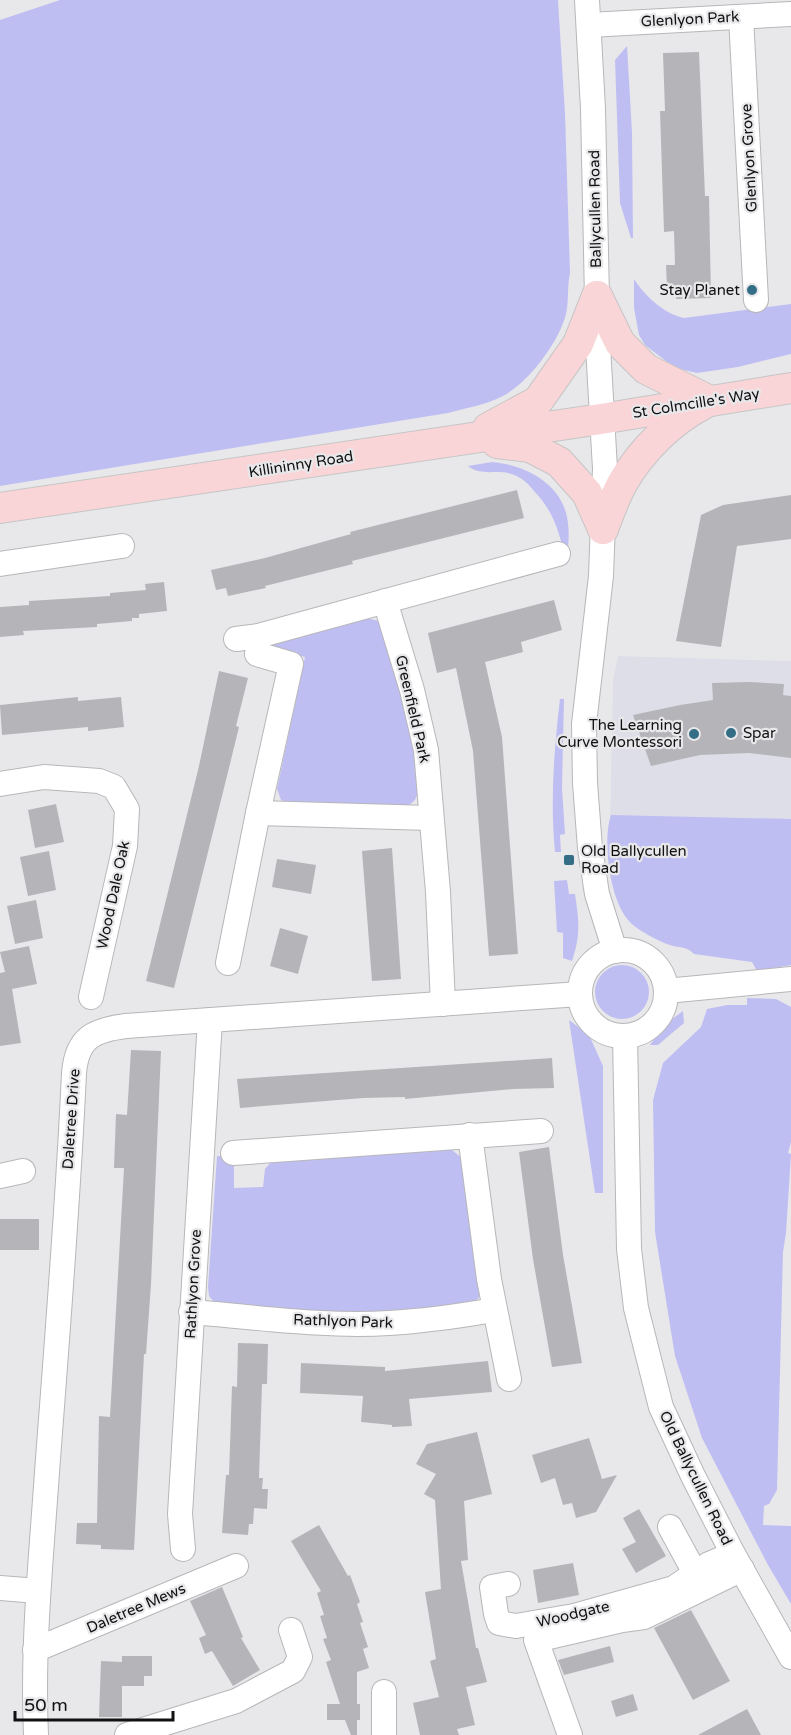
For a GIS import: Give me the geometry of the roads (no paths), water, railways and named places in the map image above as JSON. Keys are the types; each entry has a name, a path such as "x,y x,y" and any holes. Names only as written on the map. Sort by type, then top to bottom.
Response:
{"main road":[{"path":"597,296 620,343 646,369 710,401"},
{"path":"467,439 538,401 578,344 597,296"},
{"name":"St Colmcille's Way","path":"601,419 791,388"},
{"path":"603,529 623,482 647,448 687,413 710,401"},
{"name":"Killininny Road","path":"0,508 601,419"},
{"path":"467,439 530,447 559,462 587,493 603,529"}],"street":[{"name":"Ballycullen Road","path":"587,0 601,419"},
{"name":"Glenlyon Park","path":"589,25 791,14"},
{"name":"Glenlyon Grove","path":"741,17 756,300"},
{"path":"601,419 604,469 601,576 584,724 585,783 590,848 597,894 615,951"},
{"path":"0,564 122,546"},
{"path":"236,639 258,636 558,554"},
{"name":"Greenfield Park","path":"385,601 412,690 426,750 438,892 442,1004"},
{"path":"228,963 291,664 257,654"},
{"name":"Wood Dale Oak","path":"0,784 44,777 99,781 114,787 127,809 125,846 91,997"},
{"path":"258,813 430,818"},
{"path":"630,950 644,955 656,964 663,976 666,991 665,1005 659,1017 650,1027 638,1034 612,1035 591,1022 584,1012 580,994 584,974 592,963 603,955 615,951 630,950"},
{"path":"666,991 791,979"},
{"name":"Daletree Drive","path":"36,1735 35,1650 38,1590 75,1061 82,1043 88,1037 107,1028 580,994"},
{"name":"Rathlyon Grove","path":"183,1549 180,1514 210,1020"},
{"name":"Old Ballycullen Road","path":"625,1036 629,1249 636,1308 661,1407 738,1561 791,1657"},
{"path":"233,1153 541,1131"},
{"path":"470,1135 494,1311 509,1379"},
{"name":"Rathlyon Park","path":"191,1312 346,1323 387,1323 440,1319 494,1311"},
{"path":"670,1527 695,1573"},
{"path":"570,1735 536,1640 644,1617 738,1561"},
{"name":"Woodgate","path":"508,1584 492,1587 496,1614 499,1623 516,1626 574,1616 674,1588 709,1564 738,1561"},
{"name":"Daletree Mews","path":"35,1650 236,1566"},
{"path":"0,1588 38,1590"},
{"path":"127,1735 236,1701 293,1671 300,1657 291,1630"},
{"path":"384,1692 384,1735"}],"place":[{"name":"Stay Planet","path":"752,290"},
{"name":"Spar","path":"731,733"},
{"name":"The Learning Curve Montessori","path":"694,734"},
{"name":"Old Ballycullen Road","path":"569,860"}]}
